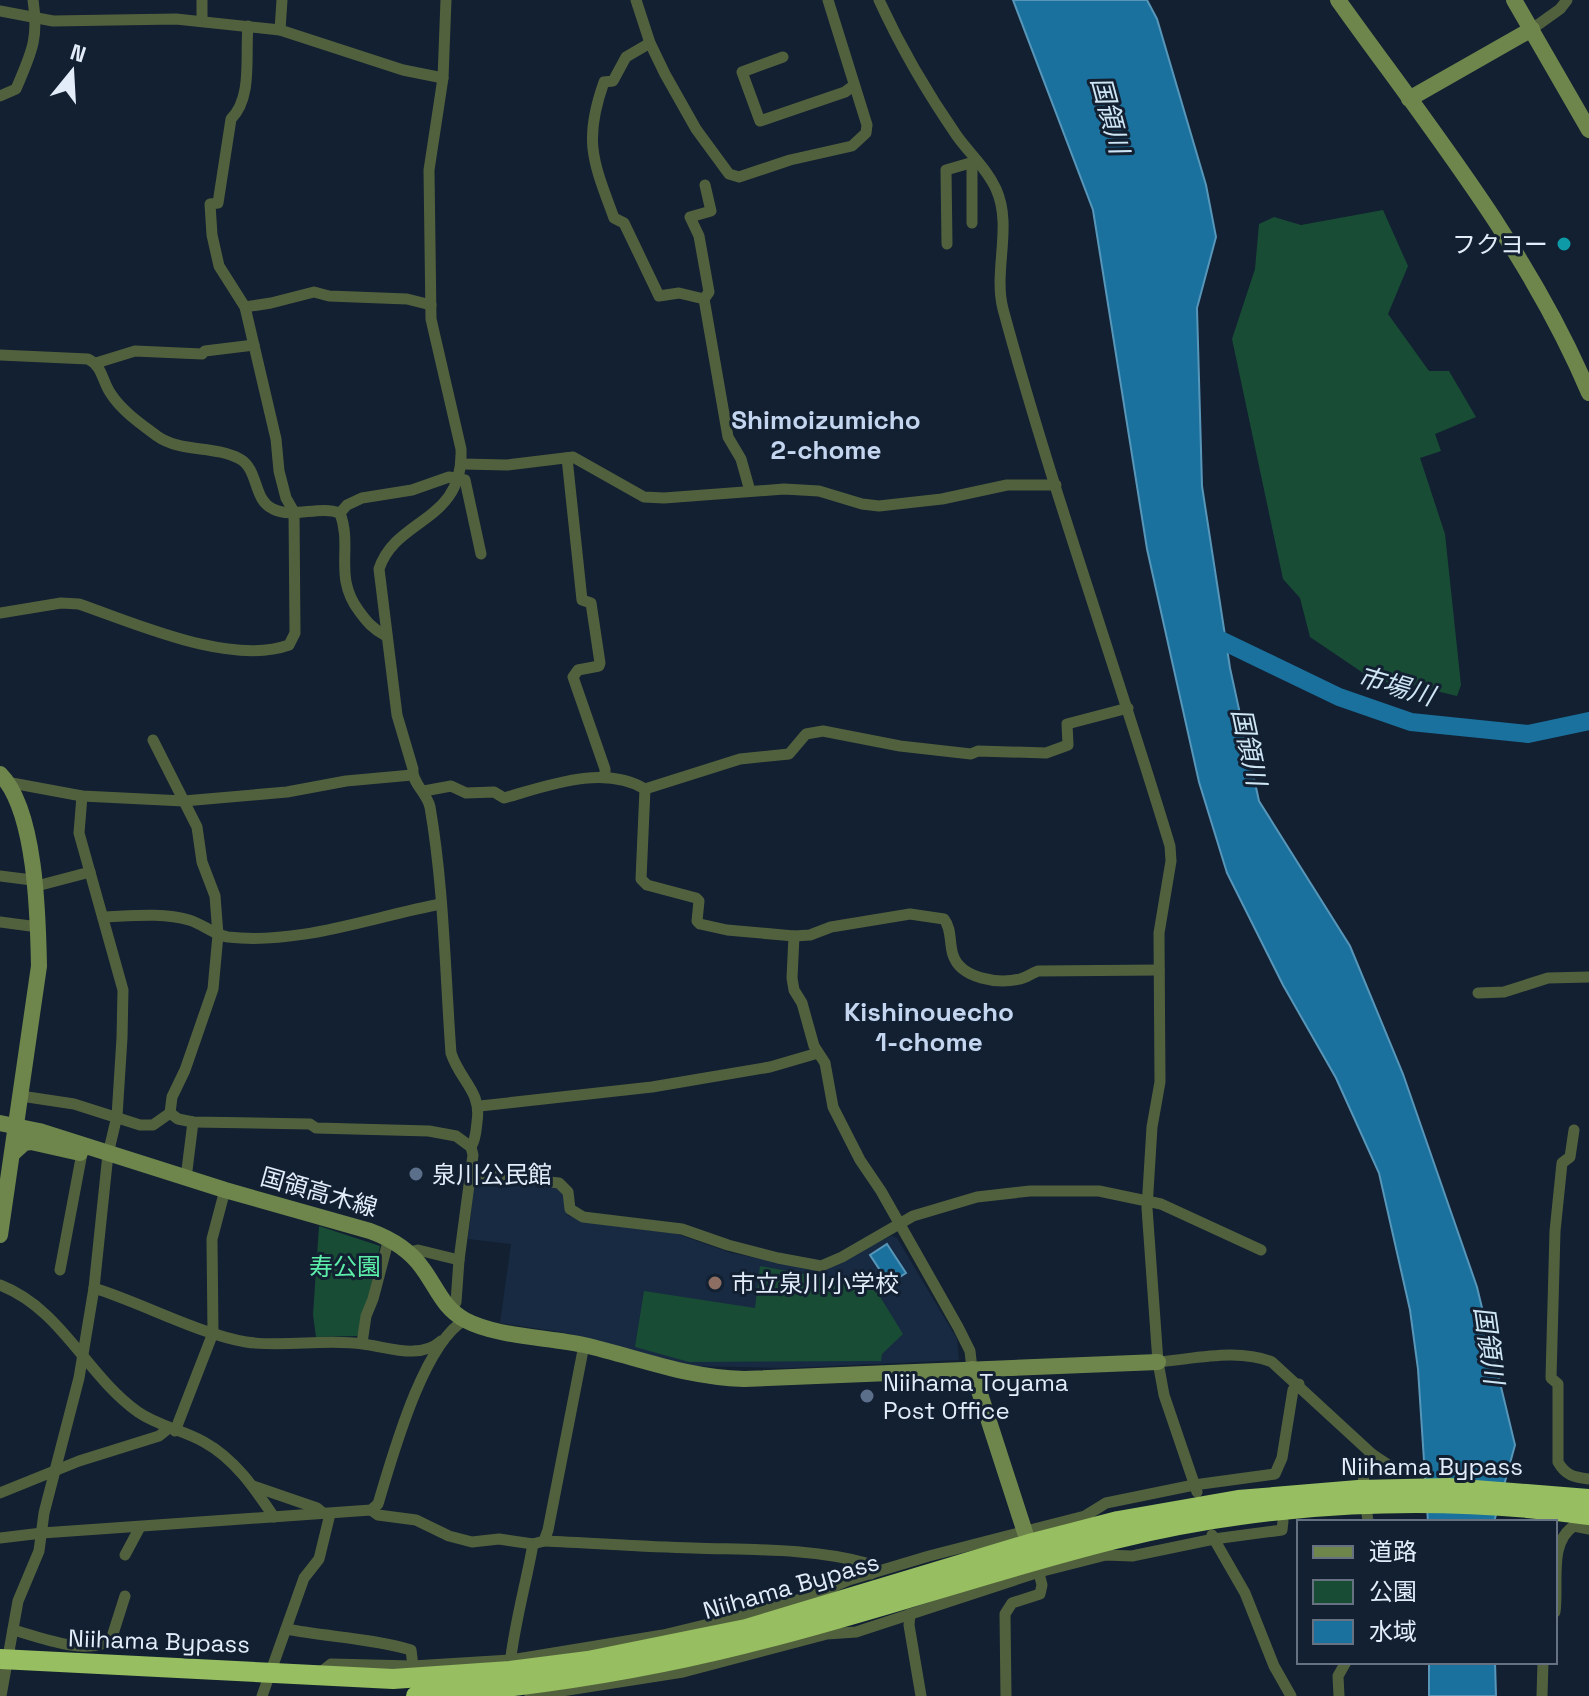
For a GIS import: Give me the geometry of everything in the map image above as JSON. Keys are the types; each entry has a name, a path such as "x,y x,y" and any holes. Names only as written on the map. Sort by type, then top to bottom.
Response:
{"highway":[{"name":"Niihama Bypass","path":"416,1696 746,1629 1032,1552 1118,1521 1238,1500 1361,1505 1449,1488 1546,1501 1589,1499"},
{"name":"Niihama Bypass","path":"1546,1501 1589,1515"},
{"name":"Niihama Bypass","path":"3,1659 393,1679 509,1679"}],"main road":[{"path":"1338,0 1477,193 1567,340 1589,393"},
{"path":"1514,0 1589,130"},
{"path":"1409,99 1532,29"},
{"path":"0,1235 12,1154 8,1124 21,1096 39,966 38,927 25,821 19,801 2,779"},
{"name":"国領高木線","path":"8,1124 389,1238 409,1252 423,1269 441,1301 458,1315"},
{"path":"12,1154 24,1143 31,1142 96,1152"},
{"path":"458,1315 485,1328 584,1345 669,1370 709,1378 1158,1362"},
{"path":"972,1369 1032,1552"}],"street":[{"path":"0,96 16,89 34,47 36,19 33,0"},
{"path":"202,0 202,21"},
{"path":"280,30 282,0"},
{"path":"0,1538 371,1510 378,1504 408,1410 458,1315 459,1260 471,1147 475,1141 480,1106 455,1067 451,1053 441,904 429,803 412,775 413,769 397,715 379,569 396,544 444,505 454,491 462,464 431,319 429,170 443,78 446,0"},
{"path":"636,0 650,43 696,129 729,174 739,177 790,160 852,146 866,133 867,125 828,0"},
{"path":"879,0 891,28 974,162 990,178 1000,202 1002,305 1170,846 1171,861 1159,933 1160,1082 1152,1127 1148,1201 1158,1362 1164,1395 1196,1488"},
{"path":"1532,29 1560,9 1567,0"},
{"path":"0,11 36,19 202,21 280,30 403,70 443,78"},
{"path":"0,613 61,603 79,604 196,644 218,648 277,649 289,645 295,633 294,512 286,498 279,471 276,439 245,307 219,266 212,235 210,204 218,203 231,119 239,112 245,95 248,26"},
{"path":"650,43 626,57 613,81 604,82 593,112 593,162 614,218 624,223 659,296 679,293 704,299"},
{"path":"783,57 742,72 760,121 845,92 853,86"},
{"path":"972,223 974,162"},
{"path":"947,244 946,170 974,162"},
{"path":"705,185 711,211 690,217 699,236 709,292 704,299 728,437 741,459 750,491"},
{"path":"245,307 314,292 329,296 407,299 431,305"},
{"path":"96,363 135,351 202,354 205,351 254,345"},
{"path":"0,355 88,359 96,363 111,395 133,418 160,438 176,445 219,452 242,460 252,471 264,503 274,510 331,510 340,513 344,523 345,587 372,629 386,636"},
{"path":"462,464 507,465 567,458 580,460 644,497 784,489 819,491 879,506 942,499 1007,485 1056,485"},
{"path":"567,458 582,600 591,603 600,663 599,666 578,670 573,677 605,769 605,777"},
{"path":"340,513 347,505 362,498 412,490 449,477 458,477 465,480 481,554"},
{"path":"424,791 451,786 466,793 494,792 504,798 566,781 605,777 634,783 645,789 740,759 789,754 806,734 823,731 942,752 1046,753 1068,745 1067,724 1128,708"},
{"path":"21,1096 74,1104 140,1125 153,1125 170,1113 172,1097 185,1070 213,989 218,935 215,896 202,862 197,827 153,740"},
{"path":"2,779 82,796 184,801 287,792 346,781 412,775"},
{"path":"645,789 641,879 647,885 696,898 699,901 697,921 700,924 727,930 794,936 910,914 944,919 959,968 971,976 1020,979 1038,971 1159,970"},
{"path":"60,1270 96,1152 117,1116 122,1038 123,990 79,833 82,796"},
{"path":"0,876 33,884 90,872"},
{"path":"103,917 189,919 218,935 274,936 328,931 441,904"},
{"path":"0,922 38,927"},
{"path":"794,936 794,990 802,1003 818,1053 825,1063 833,1107 958,1327 970,1351 972,1369"},
{"path":"1478,993 1504,992 1548,978 1589,977"},
{"path":"480,1106 652,1087 770,1067 818,1053"},
{"path":"170,1113 178,1119 193,1122 310,1124 316,1128 429,1131 456,1136 471,1147"},
{"path":"186,1178 193,1122"},
{"path":"1574,1130 1570,1157 1562,1163 1555,1231 1551,1378 1558,1384 1558,1462 1563,1471 1573,1477 1589,1479"},
{"path":"1,1696 3,1659 13,1630 18,1601 39,1551 53,1472 82,1358 94,1288 96,1152"},
{"path":"469,1173 559,1183 568,1192 570,1209 583,1217 682,1229 740,1249 821,1266 913,1216 977,1197 1030,1191 1099,1191 1161,1204 1261,1250"},
{"path":"0,1493 172,1429 213,1333 212,1239 225,1190"},
{"path":"362,1343 366,1316 389,1238"},
{"path":"409,1252 418,1250 459,1260"},
{"path":"0,1285 25,1297 44,1312 71,1339 82,1358 138,1412 203,1441 226,1457 253,1486 274,1517"},
{"path":"94,1288 244,1342 275,1345 362,1343 417,1351 435,1346 448,1334"},
{"path":"509,1679 584,1345"},
{"path":"1158,1362 1225,1356 1255,1357 1272,1362 1372,1454 1398,1469"},
{"path":"530,1696 597,1692 735,1660 827,1634 856,1632 910,1614 1032,1552 1106,1503 1275,1474 1282,1458 1293,1390 1299,1384"},
{"path":"1361,1505 1367,1460 1372,1454"},
{"path":"253,1486 327,1514"},
{"path":"371,1510 378,1515 416,1520 449,1536 472,1542 499,1539 631,1547 770,1550 847,1558 866,1563 871,1574"},
{"path":"262,1696 304,1578 319,1559 327,1514"},
{"path":"317,1675 331,1664 413,1666 509,1679 750,1614 871,1574 1032,1552 1132,1556 1213,1537 1282,1530 1283,1521"},
{"path":"1557,1570 1558,1549 1564,1532 1574,1526 1589,1529"},
{"path":"125,1555 140,1527"},
{"path":"1213,1537 1235,1574 1274,1666 1291,1696"},
{"path":"1006,1696 1005,1614 1012,1603 1040,1594 1042,1585 1032,1552"},
{"path":"13,1630 75,1645 101,1646 111,1640 125,1596"},
{"path":"910,1614 909,1625 921,1696"},
{"path":"286,1629 411,1650 413,1666"},
{"path":"1339,1696 1338,1676 1345,1664"},
{"path":"1542,1696 1543,1664"}],"shaded area":[{"name":"市立泉川小学校","path":"475,1176 557,1188 565,1195 568,1216 674,1233 731,1253 819,1270 891,1236 897,1238 957,1339 959,1360 788,1368 687,1366 567,1333 500,1323 511,1244 468,1239"}],"green space":[{"path":"1383,210 1408,266 1388,314 1429,371 1449,371 1476,417 1435,434 1441,451 1420,458 1445,534 1461,685 1457,696 1411,685 1375,681 1310,637 1300,598 1283,579 1232,339 1255,269 1259,224 1274,217 1301,225"},
{"name":"寿公園","path":"319,1226 380,1246 361,1332 357,1336 316,1337 313,1315"},
{"path":"760,1266 874,1287 903,1334 882,1354 881,1361 689,1362 635,1347 644,1291 755,1308"}],"water":[{"name":"国領川","path":"1013,0 1147,0 1157,19 1206,185 1216,237 1197,308 1202,486 1230,668 1259,801 1350,946 1403,1074 1477,1287 1515,1445 1495,1520 1428,1520 1418,1369 1410,1310 1379,1173 1336,1078 1283,985 1227,873 1199,782 1147,549 1093,210"},
{"path":"887,1244 906,1273 889,1284 870,1255"},
{"path":"1429,1664 1495,1664 1496,1696 1429,1696"}],"waterway":[{"name":"市場川","path":"1204,632 1339,697 1411,722 1528,734 1589,721"}],"place":[{"name":"フクヨー","path":"1564,244"},
{"name":"泉川公民館","path":"416,1174"},
{"name":"市立泉川小学校","path":"715,1283"},
{"name":"Niihama Toyama Post Office","path":"867,1396"}],"district":[{"name":"Shimoizumicho 2-chome","path":"826,435"},
{"name":"Kishinouecho 1-chome","path":"929,1027"}]}
